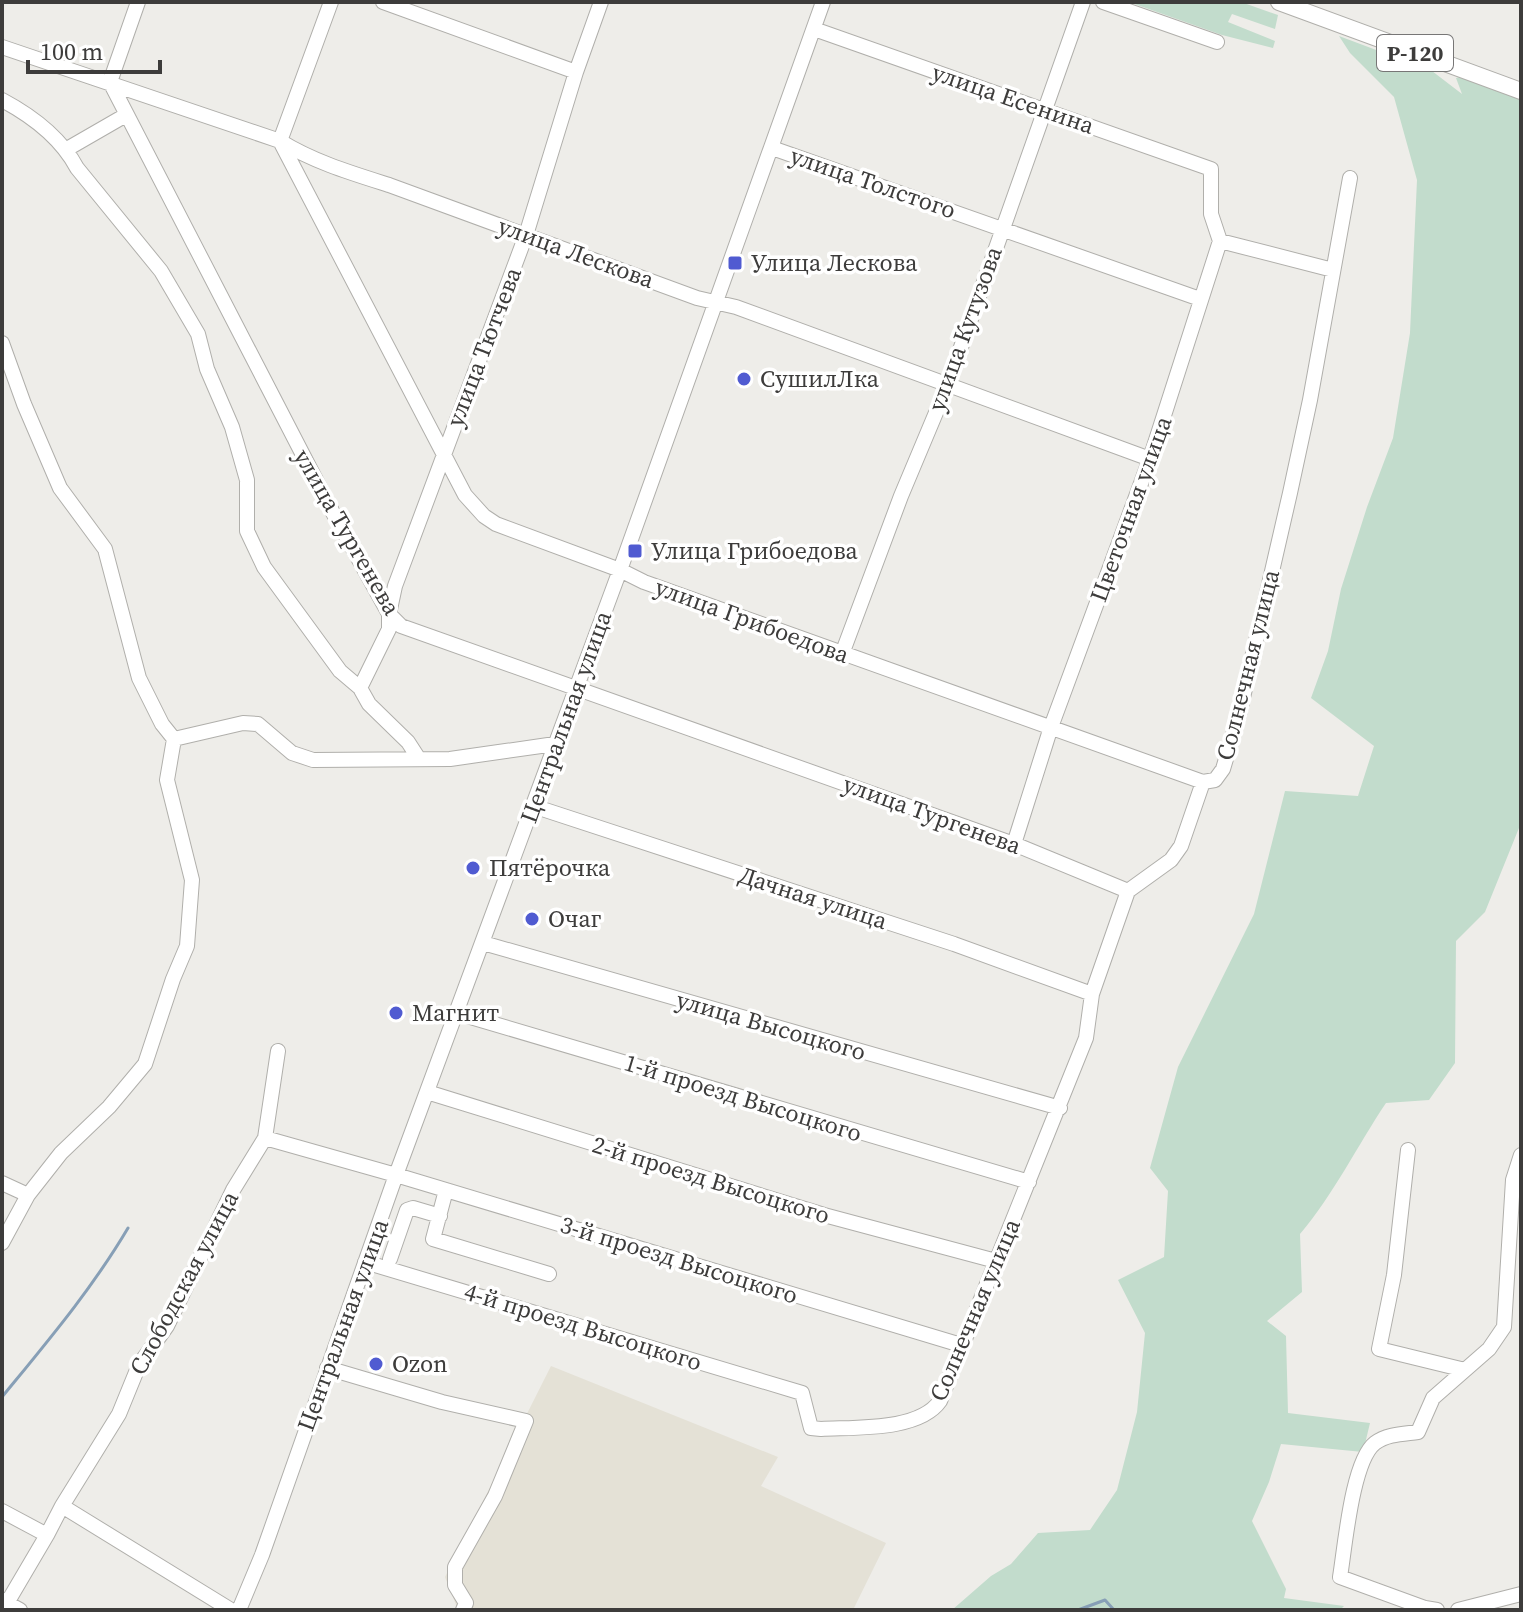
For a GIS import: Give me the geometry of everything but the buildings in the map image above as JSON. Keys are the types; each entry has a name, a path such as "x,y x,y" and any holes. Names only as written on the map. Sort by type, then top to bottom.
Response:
{"main road":[{"name":"Р-120","path":"1279,2 1521,91"}],"street":[{"path":"110,82 138,2"},
{"path":"280,141 331,2"},
{"path":"383,2 576,72"},
{"name":"улица Тютчева","path":"360,688 389,629 395,586 526,235 601,2"},
{"name":"Центральная улица","path":"239,1610 262,1555 396,1175 620,570 823,2"},
{"name":"улица Кутузова","path":"842,654 901,496 948,384 1083,2"},
{"path":"1103,2 1217,42"},
{"name":"улица Есенина","path":"814,29 1211,169 1211,214 1220,241"},
{"name":"улица Лескова","path":"2,47 280,141 304,155 347,172 716,303 736,307 1150,459"},
{"name":"улица Тургенева","path":"110,82 332,511 389,614 401,626 1014,844 1128,891"},
{"path":"2,100 23,111 67,149 77,168 161,271 198,334 207,369 232,427 247,480 247,531 272,578 340,671 360,688 369,704 408,742 419,759"},
{"path":"67,149 126,115"},
{"name":"улица Грибоедова","path":"280,141 465,495 484,516 496,524 620,570 644,582 1203,782"},
{"name":"улица Толстого","path":"772,148 1200,299"},
{"name":"Солнечная улица","path":"1128,891 1171,860 1181,846 1203,782 1215,780 1223,769 1239,715 1310,400 1350,178"},
{"path":"1220,241 1333,270"},
{"name":"Цветочная улица","path":"1014,844 1051,727 1150,459 1220,241"},
{"path":"2,343 60,488 105,549 139,678 162,724 174,739 167,780 192,880 187,946 145,1064 109,1107 61,1153 28,1195 2,1243"},
{"path":"174,739 243,723 258,724 292,753 313,760 463,758 555,744"},
{"name":"Дачная улица","path":"533,806 954,944 1092,994"},
{"path":"1060,1108 1086,1038 1092,994 1128,891"},
{"name":"улица Высоцкого","path":"483,943 1060,1108"},
{"name":"1-й проезд Высоцкого","path":"457,1013 1029,1182"},
{"name":"Слободская улица","path":"10,1604 62,1506 119,1414 139,1365 167,1326 233,1190 265,1138 278,1051"},
{"name":"2-й проезд Высоцкого","path":"427,1092 824,1215 996,1261"},
{"name":"Солнечная улица","path":"811,1428 899,1423 932,1412 940,1401 1060,1108"},
{"name":"3-й проезд Высоцкого","path":"265,1138 961,1345"},
{"path":"1408,1150 1394,1275 1379,1349 1465,1370"},
{"path":"1437,1610 1340,1577 1362,1460 1374,1443 1391,1435 1418,1432 1433,1398 1489,1349 1504,1327 1513,1180 1521,1155"},
{"path":"2,1183 28,1195"},
{"path":"446,1190 433,1239 549,1274"},
{"path":"390,1259 407,1210 413,1208 440,1216"},
{"name":"4-й проезд Высоцкого","path":"365,1262 802,1393 811,1428"},
{"path":"327,1368 442,1402 526,1421 495,1496 455,1567 455,1585 466,1603 463,1610"},
{"path":"62,1506 231,1610"},
{"path":"2,1511 47,1535"},
{"path":"1464,1608 1521,1594"}],"shaded area":[{"path":"551,1366 778,1457 761,1486 886,1543 853,1610 458,1610 445,1577"}],"green space":[{"path":"1129,2 1241,2 1278,15 1275,29 1232,14 1228,22 1275,41 1273,48 1222,35"},
{"path":"1339,36 1432,71 1462,94 1456,78 1460,77 1521,100 1521,823 1485,912 1456,941 1455,1063 1429,1100 1386,1103 1335,1186 1300,1234 1302,1292 1267,1321 1286,1336 1288,1413 1370,1423 1363,1452 1281,1444 1252,1521 1286,1589 1284,1598 1344,1606 1340,1610 952,1610 991,1576 1011,1564 1038,1533 1090,1530 1117,1490 1137,1412 1145,1333 1118,1280 1164,1257 1168,1191 1150,1168 1178,1067 1254,914 1285,791 1358,796 1374,746 1311,698 1328,651 1341,589 1393,438 1410,333 1417,180 1394,97 1350,53"}],"waterway":[{"path":"2,1397 84,1294 128,1228"},
{"path":"1078,1610 1105,1600 1114,1610"}],"place":[{"name":"Улица Лескова","path":"735,263"},
{"name":"СушилЛка","path":"744,379"},
{"name":"Улица Грибоедова","path":"635,551"},
{"name":"Пятёрочка","path":"473,868"},
{"name":"Очаг","path":"532,919"},
{"name":"Магнит","path":"396,1013"},
{"name":"Ozon","path":"376,1364"}]}
